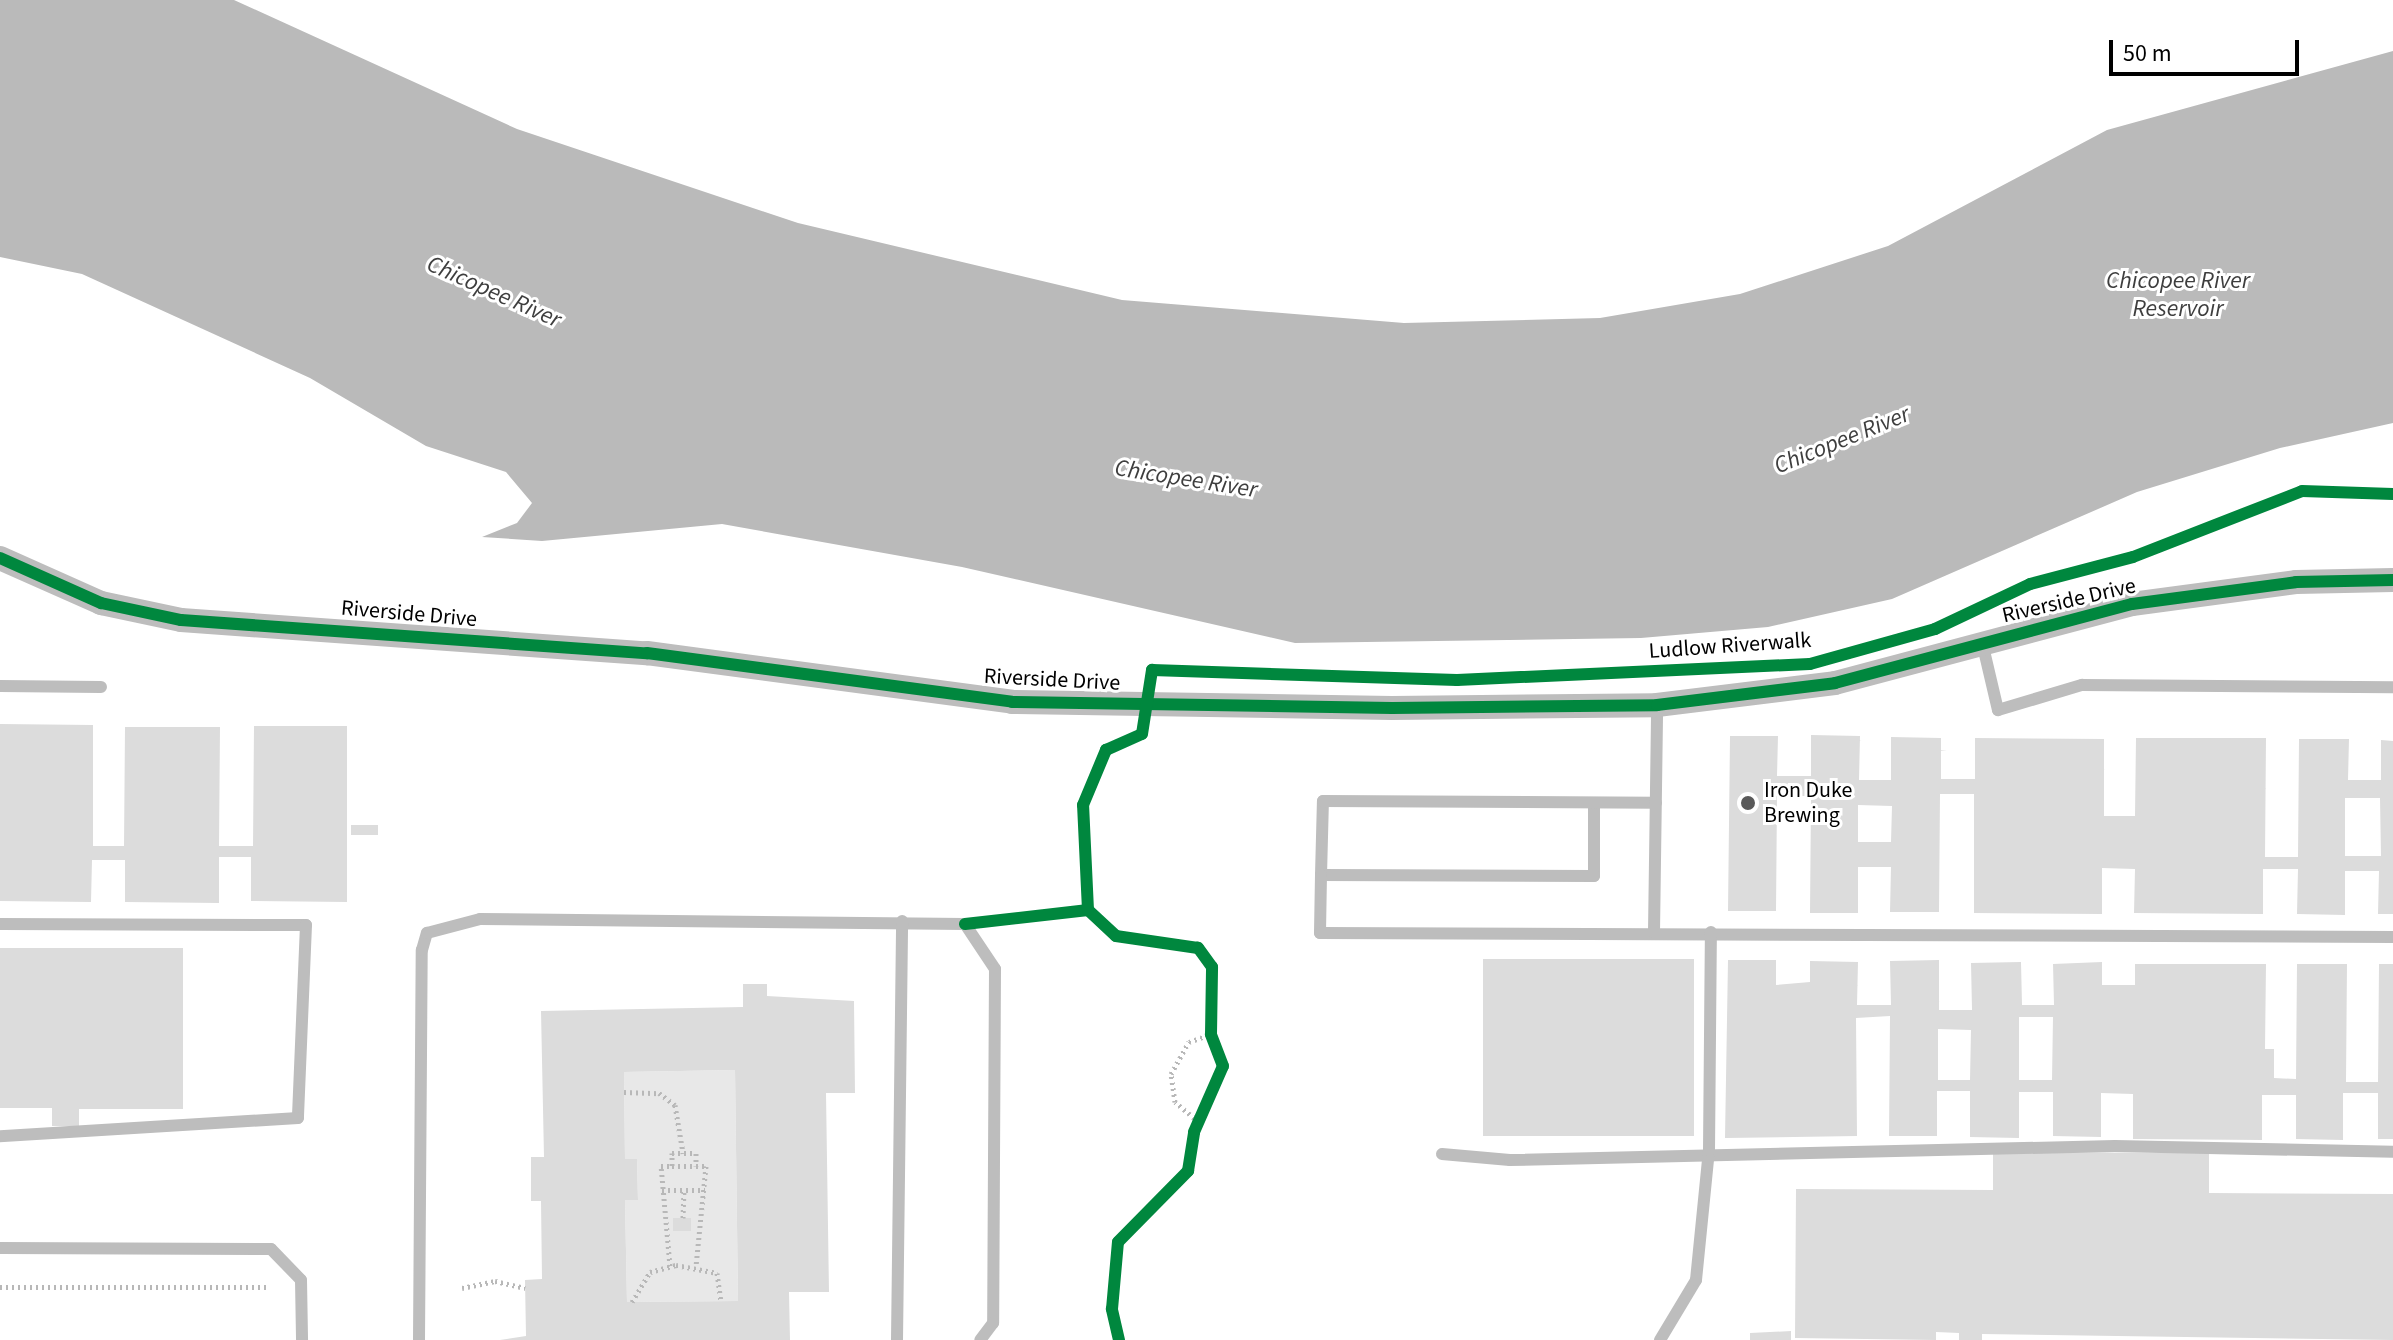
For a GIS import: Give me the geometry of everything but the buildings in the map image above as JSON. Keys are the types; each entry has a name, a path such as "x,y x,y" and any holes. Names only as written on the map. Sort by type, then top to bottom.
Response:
{"street":[{"name":"Riverside Drive","path":"0,558 101,603 181,620 647,653 1012,702 1657,705 1835,683 2132,604 2296,582 2393,580"}],"lane":[{"path":"1982,642 1998,710 2082,685 2393,687"},
{"path":"0,686 101,687"},
{"path":"1654,932 1657,705"},
{"path":"1656,803 1323,801 1320,933 1711,932 2393,937"},
{"path":"1321,875 1594,876 1594,803"},
{"path":"419,1340 427,933 480,919 965,924 995,969 993,1323 980,1340"},
{"path":"897,1340 902,921"},
{"path":"0,924 306,925 298,1118 0,1136"},
{"path":"1660,1340 1696,1280 1709,1150 1711,932"},
{"path":"1442,1154 1510,1160 1709,1150 2393,1152"},
{"path":"0,1248 271,1249 301,1280 302,1340"}],"path":[{"path":"1212,1012 1211,1034 1216,1049"},
{"path":"1208,1107 1196,1127 1175,1102 1171,1074 1189,1042 1211,1034"},
{"path":"624,1092 659,1093 675,1105 683,1153"},
{"path":"672,1166 672,1153 696,1153 696,1166"},
{"path":"670,1266 661,1166 706,1166 696,1266"},
{"path":"662,1190 705,1190"},
{"path":"683,1218 684,1190"},
{"path":"632,1302 650,1272 670,1266 696,1266 717,1273 721,1301"},
{"path":"462,1288 495,1281 525,1288"},
{"path":"0,1287 267,1287"}],"shaded area":[{"path":"735,1070 738,1301 627,1302 625,1200 638,1200 637,1159 625,1159 624,1072"}],"water":[{"name":"Chicopee River Reservoir","path":"0,0 234,0 517,129 798,223 1122,300 1404,323 1600,318 1740,294 1888,246 2107,130 2393,51 2393,423 2280,448 2137,492 1892,599 1768,627 1641,638 1295,643 962,567 722,524 542,541 482,537 517,523 532,503 506,472 426,446 310,378 82,274 0,257"}],"cycle path":[{"name":"Ludlow Riverwalk","path":"1119,1340 1112,1309 1118,1242 1188,1171 1194,1132 1223,1066 1211,1034 1212,967 1198,948 1116,936 1088,910 1083,805 1106,750 1142,734 1152,670 1457,680 1810,664 1935,629 2030,584 2133,557 2302,491 2393,494"},
{"path":"0,558 101,603 181,620 647,653 1012,702 1392,708 1657,705 1835,683 2132,604 2296,582 2393,580"},
{"path":"965,924 1088,910"}],"place":[{"name":"Iron Duke Brewing","path":"1748,803"}],"water label":[{"name":"Chicopee River","path":"494,292"},
{"name":"Chicopee River","path":"1842,440"},
{"name":"Chicopee River","path":"1186,479"}]}
